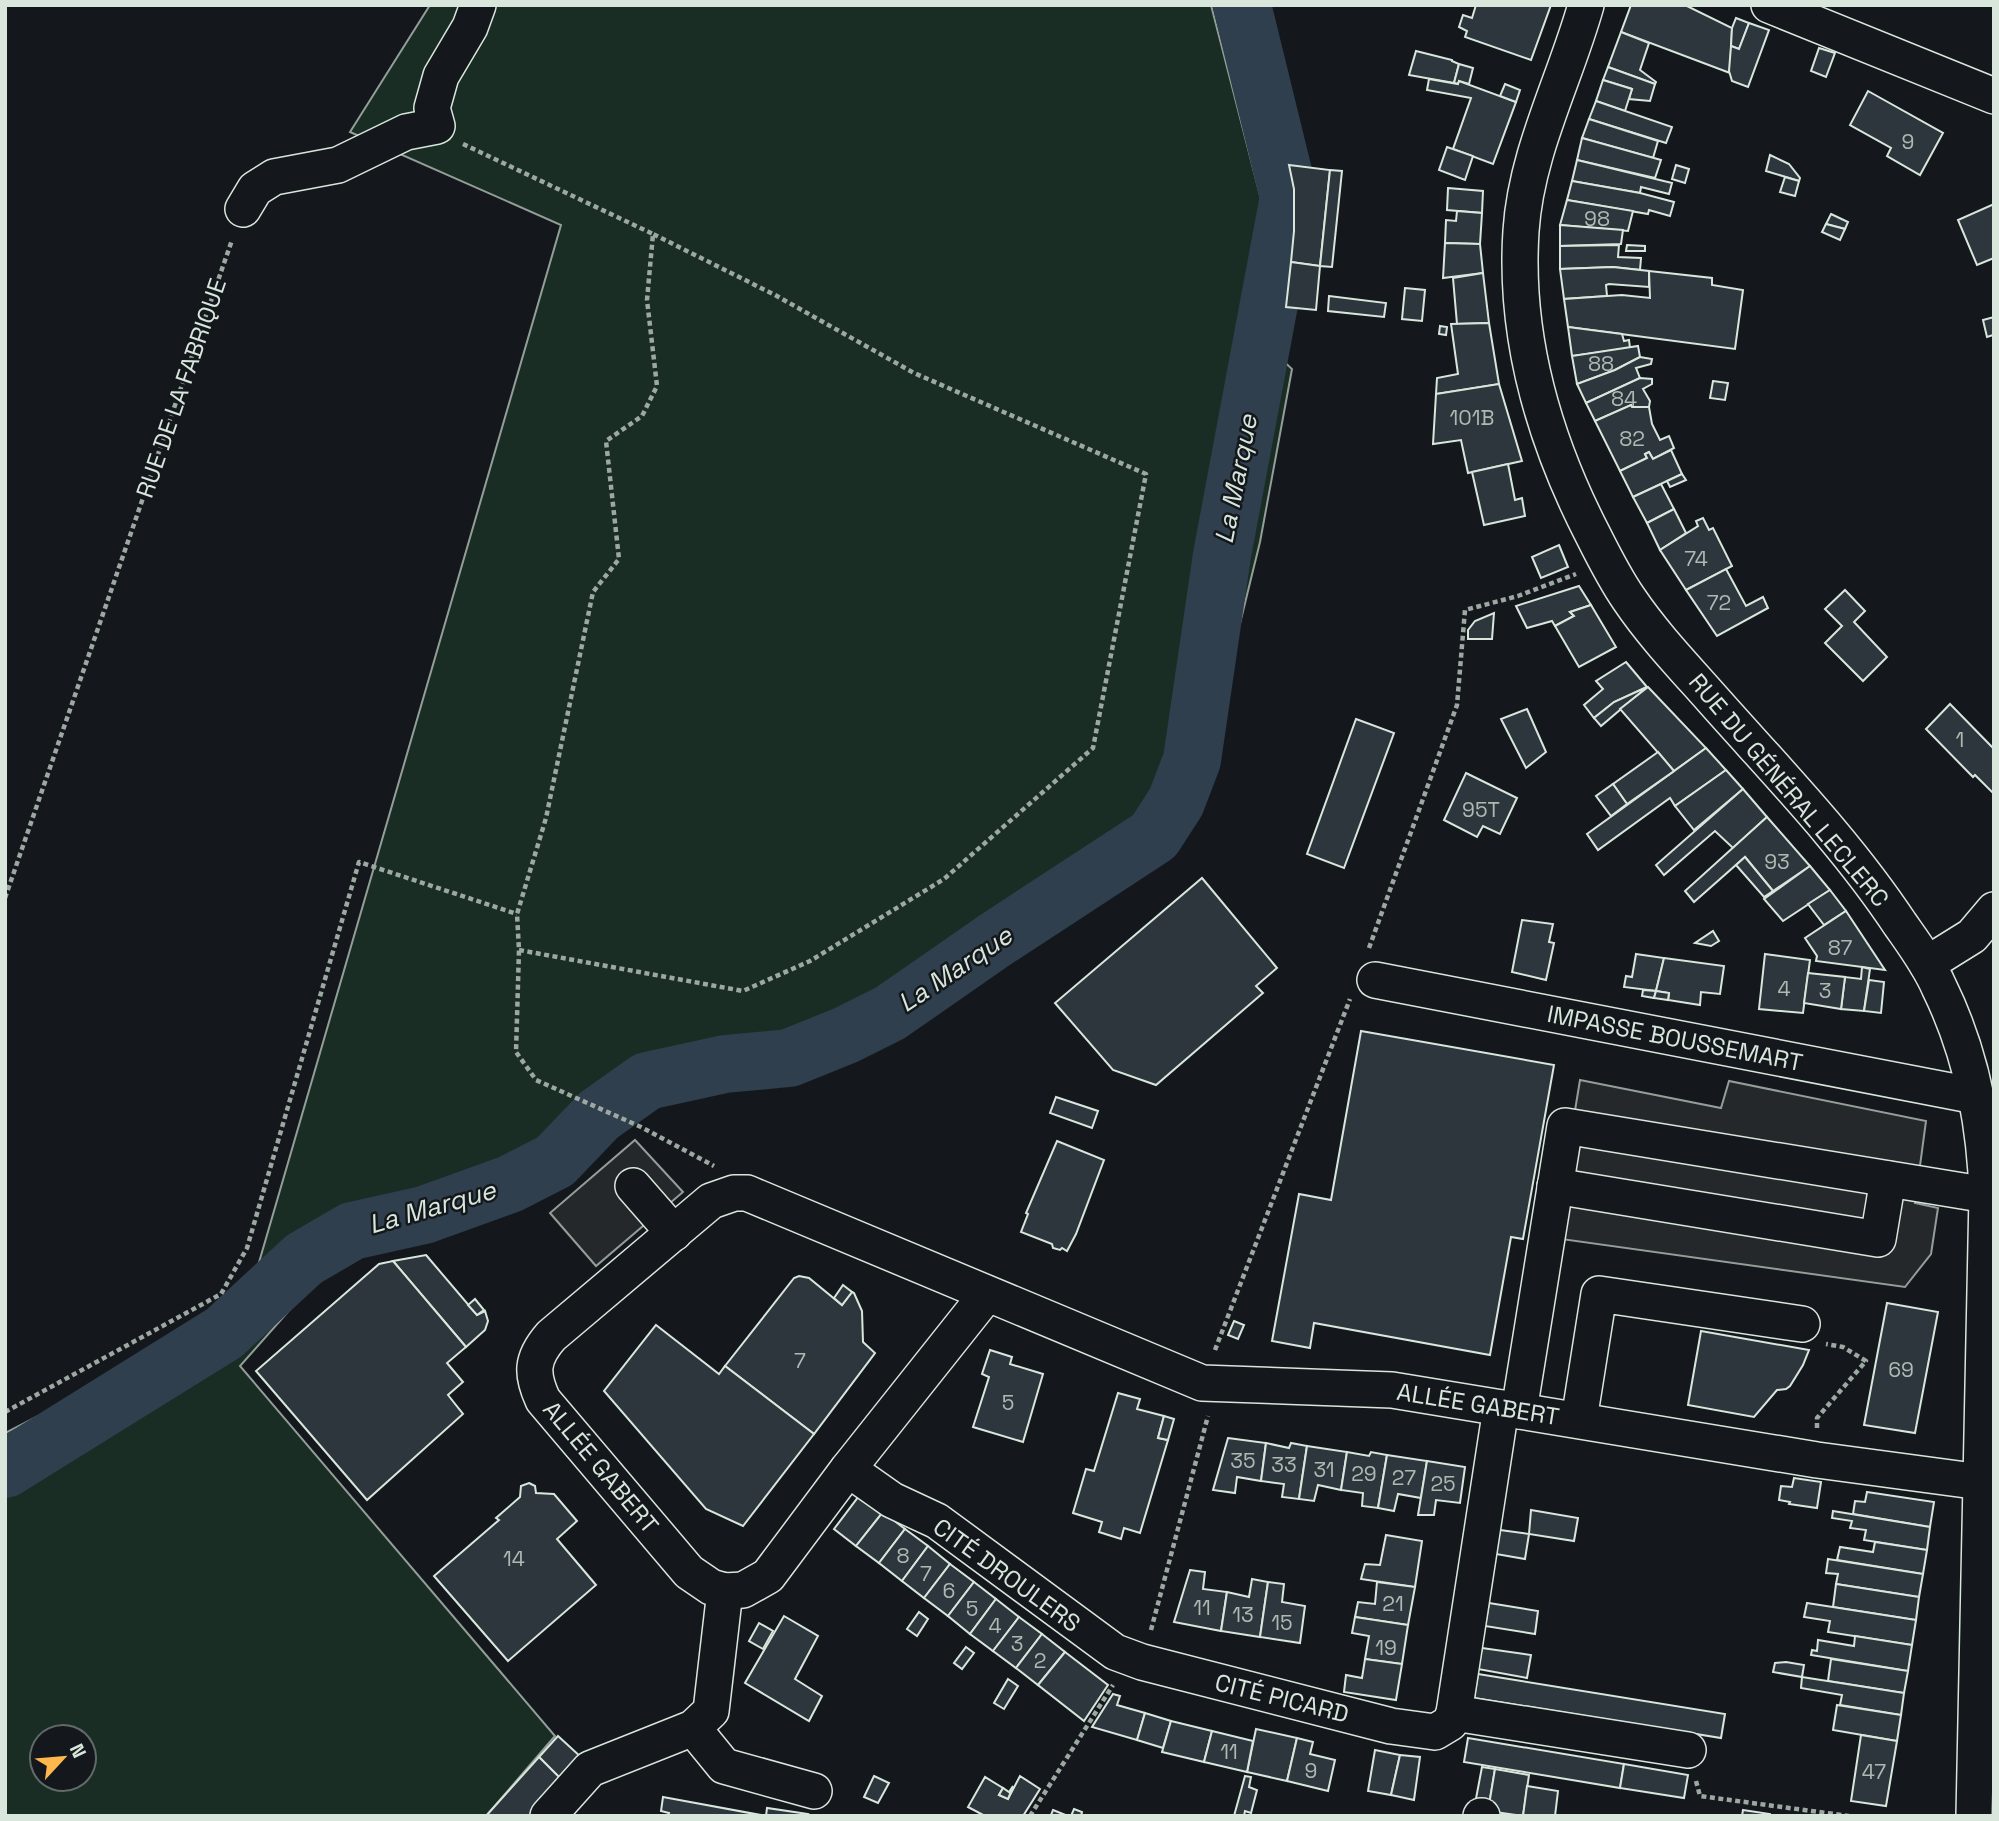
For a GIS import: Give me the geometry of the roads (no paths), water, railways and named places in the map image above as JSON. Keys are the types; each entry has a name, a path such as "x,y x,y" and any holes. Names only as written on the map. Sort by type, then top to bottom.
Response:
{"street":[{"path":"243,209 255,189 274,177 338,165 406,132 437,126 432,108 441,76 466,36 478,5"},
{"name":"RUE DU GÉNÉRAL LECLERC","path":"1586,5 1531,170 1521,228 1520,286 1527,343 1545,421 1576,500 1606,562 1627,596 1654,632 1856,863 1927,964 1957,1030 1976,1096 1983,1130 1987,1195 1989,1419 1981,1482 1974,1816"},
{"path":"1769,5 1994,96"},
{"path":"1927,964 1972,936 1994,911"},
{"name":"IMPASSE BOUSSEMART","path":"1364,977 1976,1096"},
{"path":"1445,1722 1565,1126 1987,1195"},
{"path":"1555,1186 1878,1239 1888,1179"},
{"path":"633,1186 674,1233"},
{"name":"ALLÉE GABERT","path":"725,1591 711,1587 689,1572 543,1400 534,1371 537,1355 551,1336 711,1201 734,1193 747,1193 1209,1384 1374,1388 1817,1460 1981,1482"},
{"path":"548,1816 590,1769 693,1728 710,1711 725,1591 743,1590 768,1576 848,1469 987,1294"},
{"path":"1579,1420 1599,1294 1802,1324"},
{"name":"CITÉ DROULERS","path":"848,1469 892,1500 937,1521 1102,1644 1136,1660"},
{"name":"CITÉ PICARD","path":"1136,1660 1391,1726 1445,1722 1688,1750"},
{"path":"693,1728 724,1766 814,1791"}],"waterway":[{"name":"La Marque","path":"5,1469 224,1333 304,1259 352,1231 424,1215 510,1184 555,1161 599,1115 647,1081 725,1064 789,1058 846,1035 890,1013 995,940 1154,836 1176,802 1192,760 1222,555 1289,197 1242,5"}]}
